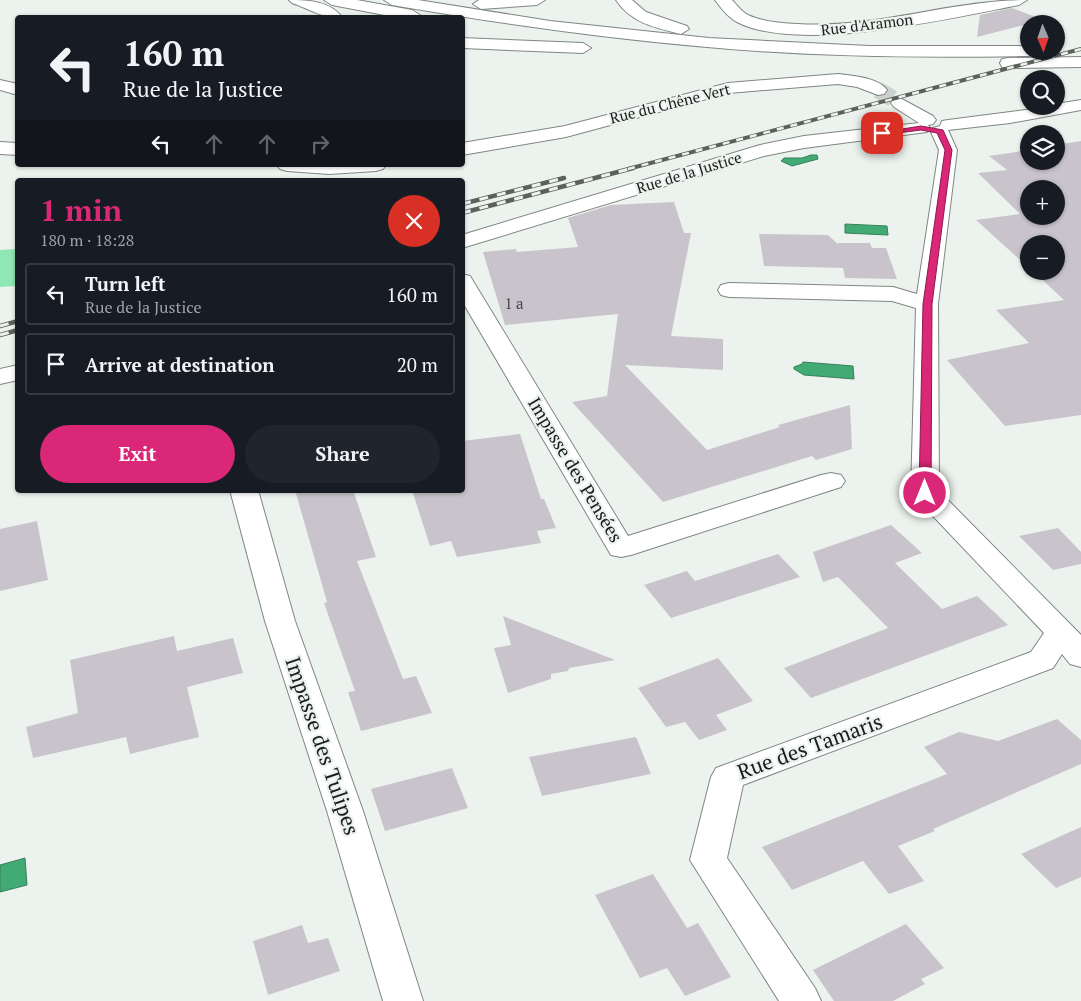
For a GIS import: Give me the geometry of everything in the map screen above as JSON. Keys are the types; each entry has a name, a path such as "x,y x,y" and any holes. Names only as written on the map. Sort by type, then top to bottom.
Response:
{"street":[{"path":"297,0 320,8 331,15"},
{"path":"332,0 411,15"},
{"path":"392,0 534,24 682,40 836,50 1020,51"},
{"path":"426,0 489,4 537,0"},
{"path":"624,0 630,9 645,18 691,31 759,39 966,52"},
{"name":"Rue d'Aramon","path":"723,0 727,8 753,22 796,31 820,32 876,26 1019,0"},
{"path":"465,24 597,42 715,54"},
{"path":"465,43 557,45 603,50"},
{"path":"1065,50 1081,49"},
{"path":"631,52 715,54 856,62 1081,62"},
{"name":"Rue du Chêne Vert","path":"465,148 566,130 728,88 794,81 838,79 856,82 878,90"},
{"path":"0,85 15,89"},
{"path":"900,102 934,126 948,150 927,304 925,493 1071,644"},
{"name":"Rue de la Justice","path":"465,241 760,151 804,142 1010,118 1081,105"},
{"path":"0,148 15,149"},
{"path":"315,167 345,167"},
{"path":"311,178 329,168"},
{"name":"Impasse des Pensées","path":"465,286 621,548 831,481"},
{"path":"729,290 893,294 927,304"},
{"path":"0,377 15,373"},
{"name":"Impasse des Tulipes","path":"245,493 280,621 345,811 403,1001"},
{"name":"Rue des Tamaris","path":"802,1001 708,860 728,777 1042,660 1071,644"}],"shaded area":[{"path":"817,155 818,159 792,166 781,161 784,158 802,158"},
{"path":"845,224 887,226 888,235 845,233"},
{"path":"15,249 15,286 0,287 0,250"},
{"path":"803,362 853,366 854,379 804,375 794,369 794,367"},
{"path":"25,858 27,885 0,892 0,865"}],"building":[{"path":"1012,8 1030,15 1020,15 1020,26 977,37 980,15"},
{"path":"1081,141 1081,415 1005,426 947,360 1029,343 996,310 1064,300 1043,280 1065,280 1065,235 1020,235 1020,260 976,220 1020,214 978,173 1007,170 989,156 1020,151 1020,170 1065,170 1065,144"},
{"path":"674,202 684,233 691,233 671,336 723,339 723,370 625,365 707,450 780,427 778,425 850,405 852,449 816,460 812,456 663,502 572,402 607,396 618,314 505,325 483,252 516,249 517,252 578,247 568,218 611,205"},
{"path":"759,234 828,235 839,245 838,243 870,243 872,248 886,248 897,279 845,278 843,268 764,266"},
{"path":"520,434 541,499 544,499 556,528 537,531 541,543 457,557 451,541 430,546 413,493 465,493 465,441"},
{"path":"296,493 354,493 376,557 357,561 403,679 416,676 432,713 361,731 348,692 355,691 324,603 327,602"},
{"path":"37,521 48,580 0,591 0,529"},
{"path":"891,525 922,553 895,563 942,609 977,596 1008,625 811,698 784,668 888,628 838,577 823,582 813,552"},
{"path":"1058,528 1081,552 1081,564 1053,570 1019,536"},
{"path":"778,554 800,577 671,618 644,585 687,571 695,581"},
{"path":"503,616 615,660 569,668 568,671 551,674 551,679 508,693 494,648 511,645"},
{"path":"174,636 177,651 233,638 243,673 187,687 199,737 130,754 126,737 33,758 26,727 78,713 70,660"},
{"path":"718,658 753,701 716,715 727,730 699,740 685,722 666,727 638,688"},
{"path":"1057,719 1081,740 1081,764 898,846 924,881 889,894 863,861 792,890 762,847 947,774 924,747 959,732 998,741"},
{"path":"636,737 651,774 542,796 529,757"},
{"path":"452,768 468,808 385,831 371,789"},
{"path":"1081,827 1081,877 1056,888 1021,854"},
{"path":"653,874 687,928 698,923 731,977 685,996 667,968 640,978 595,895"},
{"path":"906,924 944,968 921,979 925,984 893,1001 834,1001 813,970"},
{"path":"302,925 308,943 328,938 340,971 268,995 253,941"}],"tunnel":[{"path":"878,90 900,103"}],"railway":[{"path":"628,169 1081,49"},
{"path":"465,212 633,168"},
{"path":"465,203 564,178"},
{"path":"0,326 15,322"},
{"path":"0,335 15,331"}],"route":[{"path":"882,133 921,128 940,132 948,150 927,304 925,493"}]}
